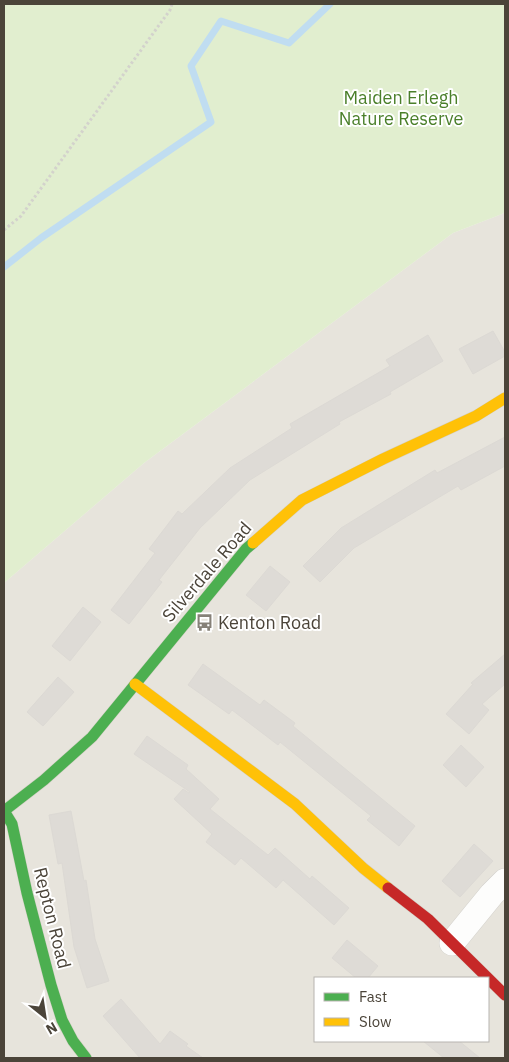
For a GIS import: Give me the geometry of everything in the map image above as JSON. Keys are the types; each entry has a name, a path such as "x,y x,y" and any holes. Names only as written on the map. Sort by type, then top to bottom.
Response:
{"street":[{"name":"Silverdale Road","path":"4,811 44,780 92,737 246,549 302,500 383,459 476,416 505,398"},
{"path":"134,684 295,804 363,868 428,919 487,977"},
{"name":"Repton Road","path":"4,811 12,824 27,893 62,1020 73,1041 86,1058"},
{"path":"452,943 505,881"},
{"path":"489,979 505,995"}],"path":[{"path":"4,230 21,216 170,10 172,4"}],"shaded area":[{"path":"505,212 505,1058 4,1058 4,583 144,463 453,233"}],"green space":[{"name":"Maiden Erlegh Nature Reserve","path":"4,4 505,4 505,212 453,233 144,463 4,583"}],"building":[{"path":"493,331 505,352 505,356 473,374 459,349"},
{"path":"428,335 443,361 390,392 391,394 339,422 340,424 250,480 200,528 159,580 162,582 129,624 111,610 155,553 149,549 178,511 182,514 230,468 292,428 290,424 390,366 386,360"},
{"path":"505,437 505,466 461,490 458,486 354,548 320,582 303,566 341,528 435,470 437,473"},
{"path":"270,566 290,582 266,611 246,595"},
{"path":"83,607 101,622 70,661 52,646"},
{"path":"505,654 505,684 482,704 489,710 469,734 446,714 473,684 471,683"},
{"path":"203,664 260,705 264,700 295,723 293,726 415,826 399,846 367,820 371,816 280,742 278,745 232,710 229,714 188,685"},
{"path":"58,677 74,692 43,726 27,712"},
{"path":"147,736 188,765 186,769 219,799 210,809 268,855 275,848 310,879 312,876 349,908 334,925 283,880 276,888 241,858 235,865 206,842 212,834 174,799 183,789 190,792 134,754"},
{"path":"461,745 484,767 466,787 443,765"},
{"path":"71,811 84,881 86,880 95,939 109,981 87,988 74,947 62,863 58,864 49,815"},
{"path":"474,844 493,861 460,897 442,881"},
{"path":"347,940 378,966 369,977 355,977 332,958"},
{"path":"121,999 160,1044 170,1031 203,1058 140,1058 103,1016"},
{"path":"424,1042 460,1042 480,1058 444,1058"}],"waterway":[{"path":"4,267 41,238 211,122 191,66 221,21 289,43 330,4"}],"traffic: fast":[{"path":"4,811 44,780 92,737 246,549 253,543"},
{"path":"4,811 12,824 27,893 62,1020 73,1041 86,1058"}],"traffic: slow":[{"path":"253,543 302,500 383,459 476,416 505,398"},
{"path":"135,684 295,804 363,868 388,888"}],"traffic: jam":[{"path":"388,888 428,919 487,977"},
{"path":"489,979 505,995"}],"place":[{"name":"Kenton Road","path":"204,623"}]}
